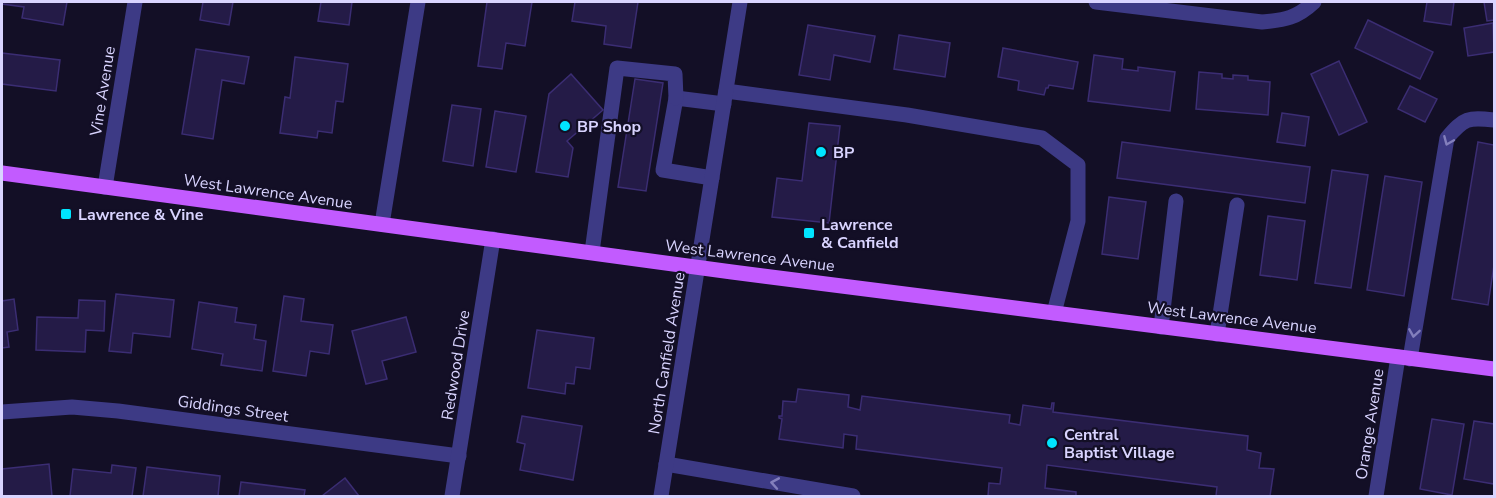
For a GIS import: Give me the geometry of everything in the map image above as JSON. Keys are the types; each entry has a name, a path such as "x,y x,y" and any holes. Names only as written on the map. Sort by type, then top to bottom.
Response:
{"main road":[{"name":"West Lawrence Avenue","path":"2,173 698,267 1494,369"}],"street":[{"name":"Vine Avenue","path":"105,187 135,2"},
{"path":"382,224 418,2"},
{"name":"North Canfield Avenue","path":"661,496 740,2"},
{"path":"1096,2 1262,22 1287,20 1309,6"},
{"path":"592,252 617,68 675,74 676,98 663,170 712,178"},
{"path":"676,98 725,98 906,115 1041,138 1078,165 1078,221 1054,313"},
{"name":"Orange Avenue","path":"1376,496 1446,138 1460,122 1478,118 1494,120"},
{"path":"1161,327 1176,201"},
{"path":"1217,334 1236,205"},
{"name":"Redwood Drive","path":"452,496 493,239"},
{"name":"Giddings Street","path":"2,412 72,407 118,411 459,456"},
{"path":"666,464 853,496"}],"building":[{"path":"2,2 67,2 63,25 22,18 24,7 2,4"},
{"path":"203,2 233,2 229,25 200,20"},
{"path":"321,2 352,2 349,25 318,21"},
{"path":"487,2 532,2 525,46 506,43 502,69 478,66"},
{"path":"575,2 638,2 631,48 604,44 606,26 572,21"},
{"path":"1427,2 1454,2 1451,25 1424,21"},
{"path":"1484,2 1494,2 1494,20 1487,21"},
{"path":"1368,20 1433,52 1420,79 1355,48"},
{"path":"1493,23 1494,52 1468,56 1464,28"},
{"path":"808,25 875,36 870,62 834,55 830,80 799,75"},
{"path":"899,35 950,43 945,77 894,69"},
{"path":"1003,48 1078,62 1073,89 1049,85 1044,95 1018,90 1019,81 998,77"},
{"path":"196,49 249,57 244,84 222,80 213,139 182,134"},
{"path":"2,53 60,60 56,91 2,84"},
{"path":"1094,55 1123,59 1122,69 1138,71 1138,67 1175,72 1170,111 1088,101"},
{"path":"295,57 348,64 343,102 336,101 332,133 318,131 317,138 280,133 285,97 290,98"},
{"path":"1339,61 1367,122 1339,135 1311,74"},
{"path":"1199,72 1222,74 1222,78 1233,79 1233,75 1248,76 1248,80 1270,82 1268,115 1196,109"},
{"name":"BP Shop","path":"571,74 603,110 567,141 573,148 568,177 536,172 549,94"},
{"path":"635,79 663,83 646,191 618,187"},
{"path":"1410,86 1437,99 1425,122 1398,109"},
{"path":"452,105 481,109 473,166 443,161"},
{"path":"495,111 526,116 516,172 486,167"},
{"path":"1282,113 1309,117 1305,146 1277,142"},
{"name":"BP","path":"809,123 840,126 829,223 772,217 777,178 802,181"},
{"path":"1122,142 1310,167 1305,203 1117,178"},
{"path":"1478,142 1494,145 1494,265 1488,305 1452,299"},
{"path":"1332,170 1368,175 1351,288 1315,283"},
{"path":"1385,176 1422,182 1404,296 1367,290"},
{"path":"1109,197 1146,202 1138,259 1102,254"},
{"path":"1268,216 1305,221 1297,280 1260,275"},
{"path":"116,294 174,300 170,337 133,333 131,353 109,351"},
{"path":"284,296 304,299 301,321 333,325 329,354 310,351 306,376 273,371"},
{"path":"14,299 18,330 7,332 9,347 2,348 2,301"},
{"path":"79,300 105,301 104,331 86,330 85,352 36,350 37,317 78,318"},
{"path":"199,302 237,308 235,322 256,325 254,339 266,341 262,371 221,365 223,354 192,349"},
{"path":"406,317 416,352 382,361 387,379 366,384 352,331"},
{"path":"537,330 594,338 590,369 576,367 574,384 566,383 565,394 528,388"},
{"name":"Central Baptist Village","path":"798,389 849,395 848,407 860,410 862,396 1010,415 1009,423 1020,425 1023,405 1051,409 1054,403 1053,412 1248,436 1247,450 1261,453 1259,468 1274,469 1270,496 1216,496 1217,487 1047,465 1045,488 1076,492 1076,496 988,496 989,483 1000,484 1002,468 856,449 857,436 844,434 843,448 779,439 782,419 779,416 782,416 783,401 796,402"},
{"path":"522,416 582,426 573,480 520,470 525,444 517,442"},
{"path":"1432,419 1464,424 1452,495 1420,489"},
{"path":"1474,421 1494,424 1494,484 1464,479"},
{"path":"49,464 52,496 2,496 2,469"},
{"path":"112,465 136,468 132,496 70,496 73,469 111,473"},
{"path":"147,467 220,476 218,496 143,496"},
{"path":"345,478 359,496 322,496"},
{"path":"241,482 305,490 304,496 239,496"}],"place":[{"name":"BP Shop","path":"565,126"},
{"name":"BP","path":"821,152"},
{"name":"Lawrence & Vine","path":"66,214"},
{"name":"Lawrence & Canfield","path":"809,233"},
{"name":"Central Baptist Village","path":"1052,443"}]}
